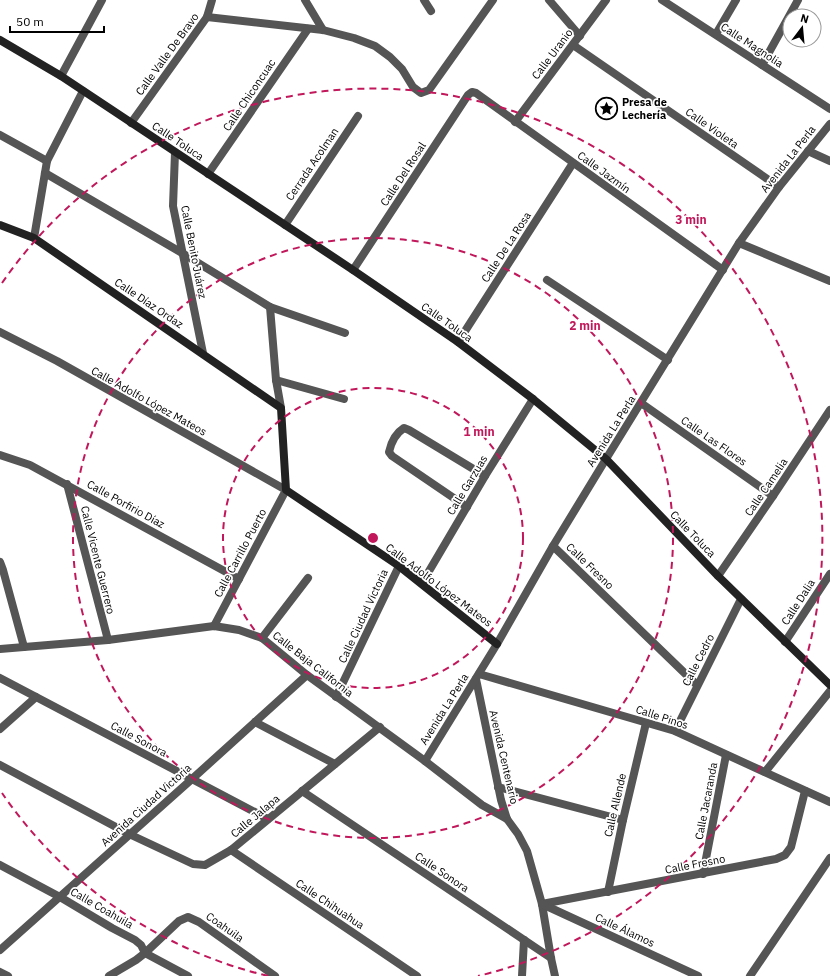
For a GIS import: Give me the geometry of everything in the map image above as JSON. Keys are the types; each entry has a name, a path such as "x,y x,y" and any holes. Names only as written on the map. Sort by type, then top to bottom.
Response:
{"main road":[{"name":"Calle Toluca","path":"0,40 61,76 353,270 458,342 533,399 606,459 718,576 830,685"},
{"name":"Calle Díaz Ordaz","path":"0,225 34,238 281,408"},
{"path":"281,408 286,490"},
{"name":"Calle Adolfo López Mateos","path":"286,490 399,566 497,644"}],"street":[{"path":"61,76 102,0"},
{"path":"207,17 212,0"},
{"path":"306,0 323,30"},
{"path":"424,0 431,11"},
{"name":"Calle Valle De Bravo","path":"131,123 207,17 323,30 354,38 375,46 390,57 402,69 413,87 422,94 429,90 493,0"},
{"path":"549,0 580,36"},
{"name":"Calle Uranio","path":"515,122 606,0"},
{"name":"Calle Magnolia","path":"662,0 830,109"},
{"path":"716,34 736,0"},
{"path":"762,65 798,0"},
{"name":"Calle Chiconcuac","path":"208,174 308,29"},
{"name":"Calle Violeta","path":"573,45 779,188"},
{"path":"34,238 47,161 83,91"},
{"name":"Calle Jazmín","path":"472,92 476,93 723,270"},
{"name":"Calle Del Rosal","path":"353,270 468,95 472,92"},
{"name":"Cerrada Acolman","path":"285,225 358,116"},
{"name":"Avenida La Perla","path":"426,761 497,644 553,546 739,243 779,188 830,124"},
{"path":"0,135 47,161"},
{"path":"808,151 830,161"},
{"name":"Calle Benito Juárez","path":"175,153 173,206 203,353"},
{"name":"Calle De La Rosa","path":"458,342 573,163"},
{"path":"45,173 182,253 270,307 345,333"},
{"path":"739,243 830,281"},
{"path":"547,280 668,360"},
{"path":"270,307 276,380 281,408"},
{"name":"Calle Adolfo López Mateos","path":"0,332 57,361 286,490"},
{"path":"276,380 344,399"},
{"name":"Calle Garzuas","path":"422,583 485,476 533,399"},
{"name":"Calle Las Flores","path":"641,403 773,496"},
{"name":"Calle Camelia","path":"718,576 830,410"},
{"path":"467,507 392,456 389,452 399,431 404,428 409,430 485,476"},
{"name":"Calle Porfirio Díaz","path":"0,455 30,465 67,484 239,579"},
{"name":"Calle Vicente Guerrero","path":"67,484 108,640"},
{"name":"Calle Carrillo Puerto","path":"214,626 286,490"},
{"name":"Calle Fresno","path":"553,546 697,685"},
{"path":"0,562 24,647"},
{"name":"Calle Ciudad Victoria","path":"336,697 399,566"},
{"name":"Calle Dalia","path":"785,642 830,574"},
{"path":"262,638 308,578"},
{"name":"Calle Cedro","path":"675,731 741,599"},
{"name":"Calle Baja California","path":"0,649 108,640 214,626 239,630 262,638 307,675 426,761 482,805 507,819"},
{"name":"Avenida Ciudad Victoria","path":"0,950 307,675"},
{"name":"Calle Pinos","path":"477,677 675,731 830,802"},
{"name":"Avenida Centenario","path":"477,677 498,787 507,819 518,834 527,851 542,904 555,976"},
{"name":"Calle Sonora","path":"0,678 268,819"},
{"path":"765,772 830,691"},
{"path":"0,729 36,697"},
{"path":"255,722 335,764"},
{"name":"Calle Allende","path":"608,892 646,723"},
{"name":"Calle Jalapa","path":"129,834 192,864 205,866 231,850 380,727"},
{"name":"Calle Jacaranda","path":"703,874 726,755"},
{"path":"0,765 129,834"},
{"path":"498,787 623,820"},
{"name":"Calle Sonora","path":"302,791 551,958"},
{"name":"Calle Fresno","path":"542,904 703,874 785,856 791,847 805,791"},
{"name":"Calle Chihuahua","path":"231,850 417,976"},
{"path":"750,976 830,858"},
{"name":"Calle Coahuila","path":"0,865 135,940 145,953 188,976"},
{"name":"Calle Álamos","path":"542,904 698,976"},
{"name":"Coahuila","path":"145,953 179,921 188,917 199,922 275,976"},
{"path":"522,976 524,940"},
{"path":"109,976 145,953"},
{"path":"0,972 8,976"}],"place":[{"name":"Presa de Lechería","path":"607,108"}]}
